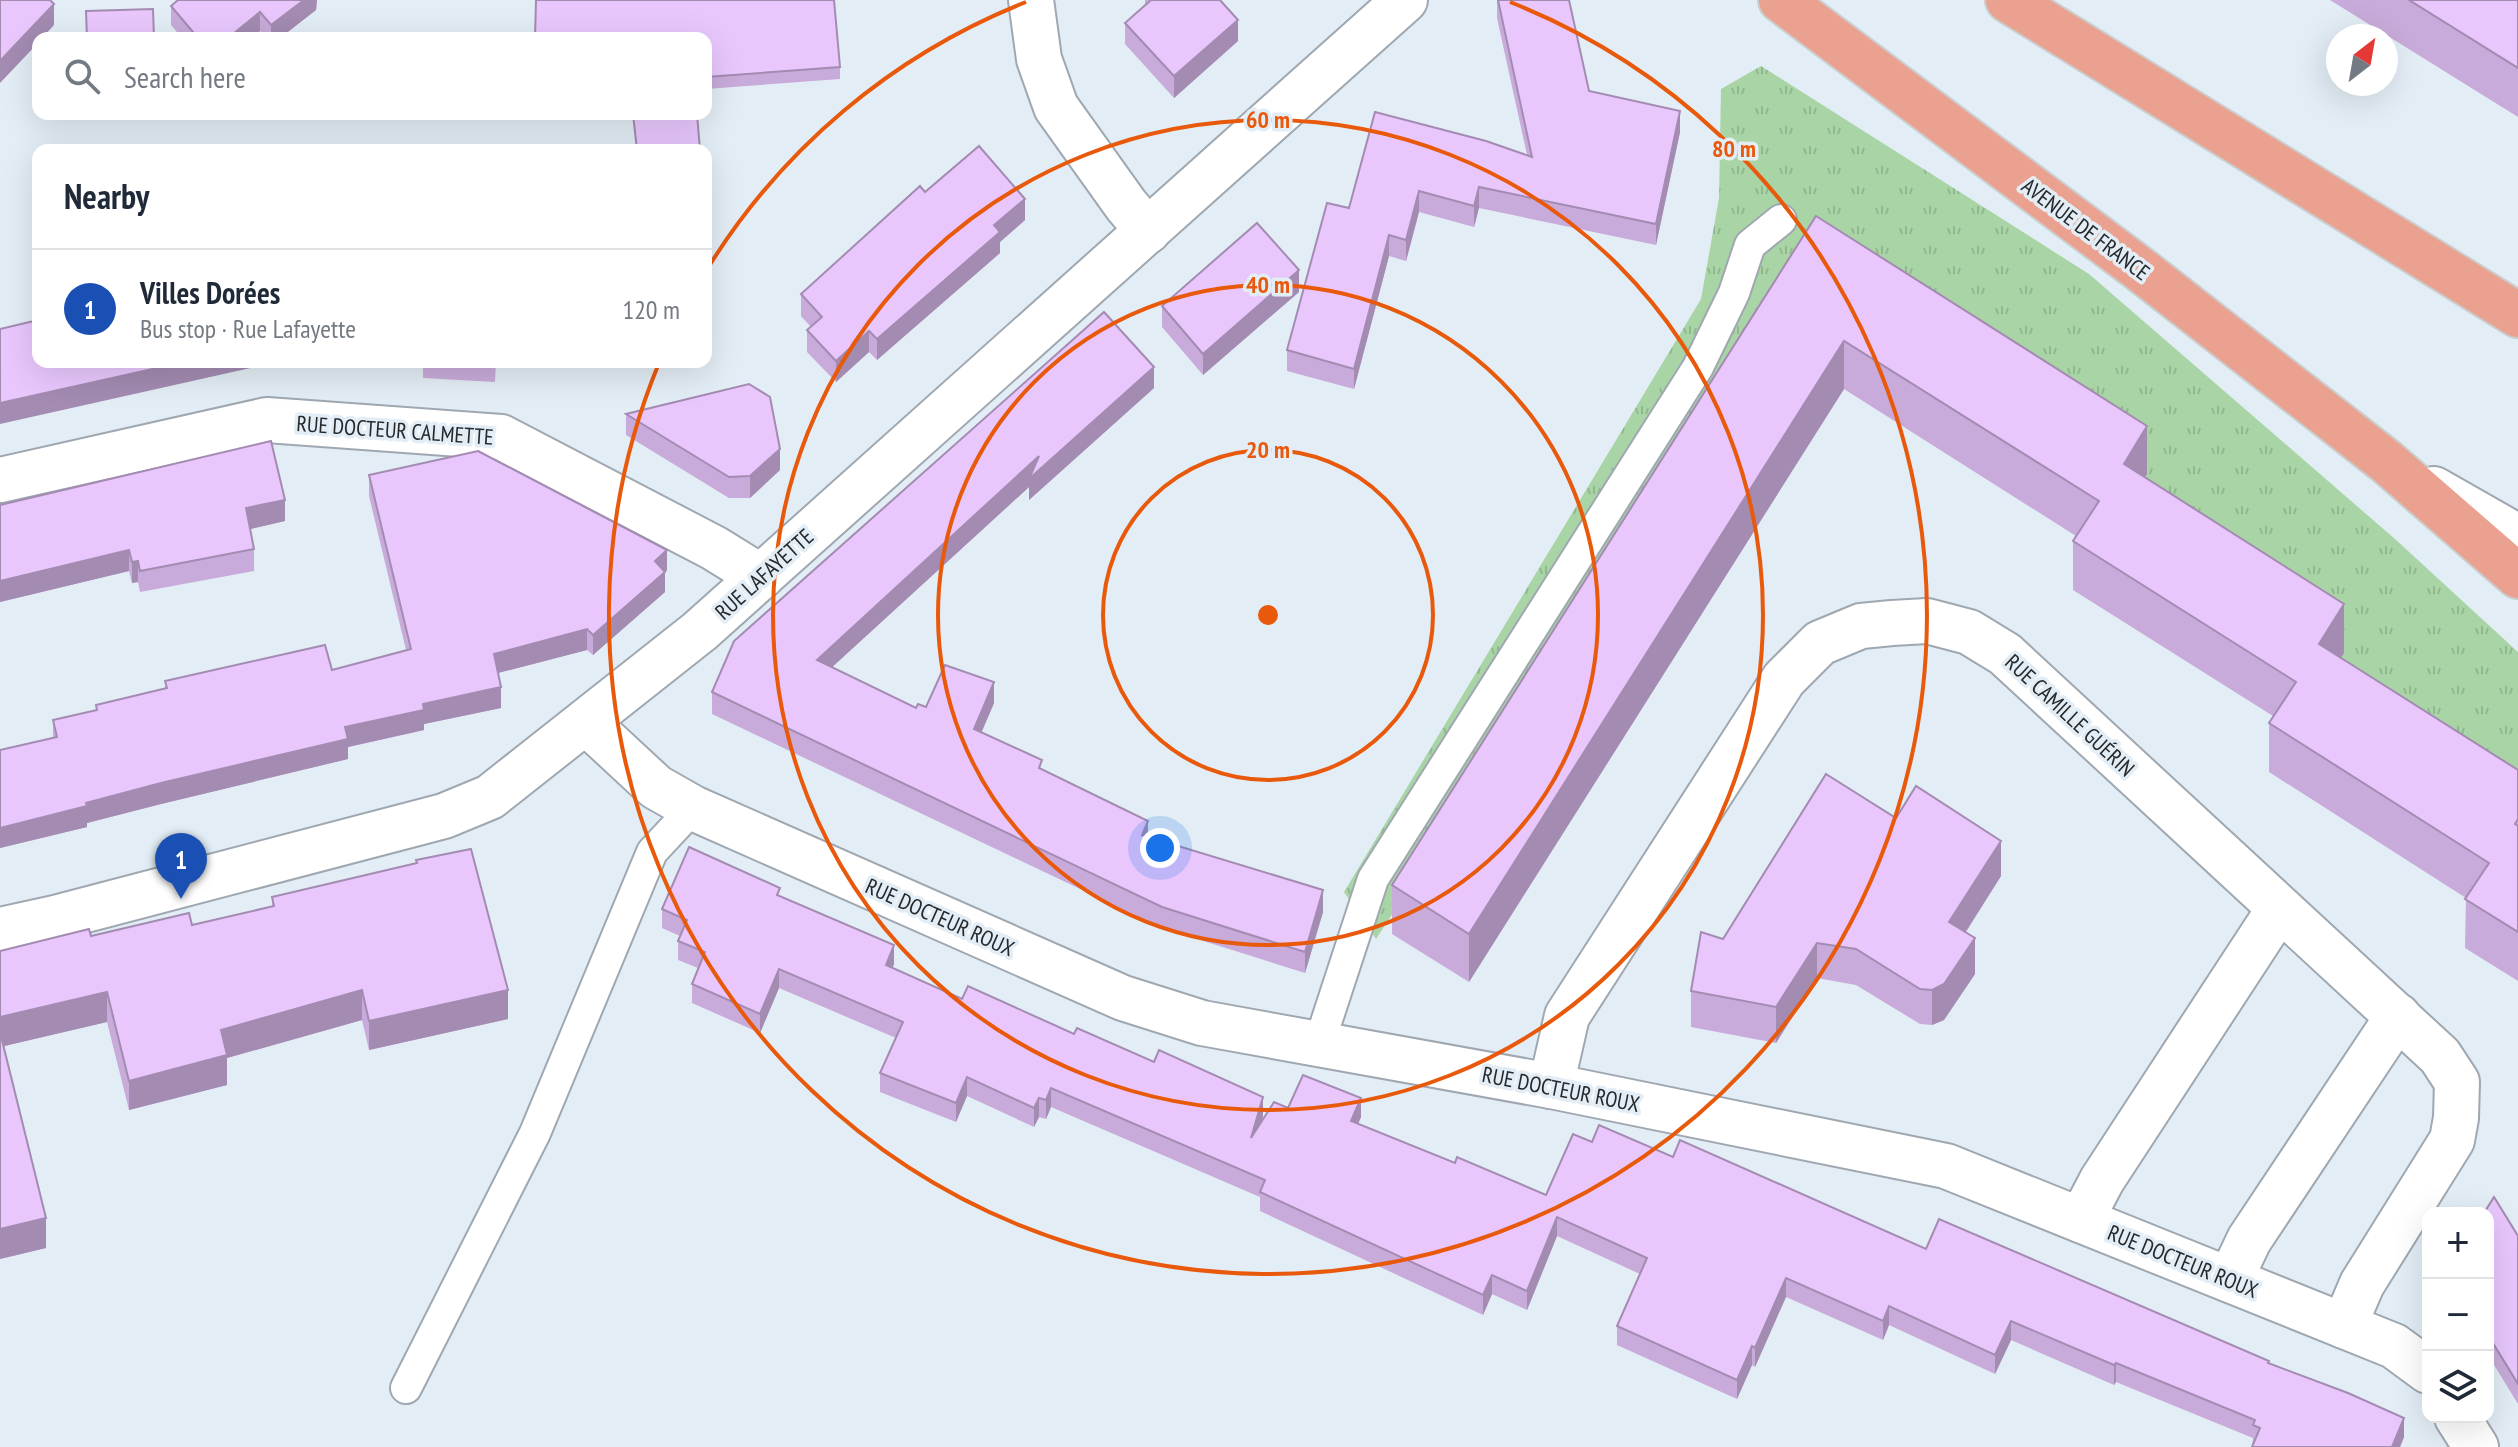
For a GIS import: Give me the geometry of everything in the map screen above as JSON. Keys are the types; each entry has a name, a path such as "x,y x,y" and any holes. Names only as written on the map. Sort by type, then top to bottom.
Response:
{"main road":[{"name":"AVENUE DE FRANCE","path":"1781,0 2141,270 2387,462 2518,576"},
{"path":"2008,0 2518,315"}],"street":[{"path":"1031,0 1039,59 1056,107 1148,231"},
{"name":"RUE LAFAYETTE","path":"0,930 444,816 490,797 700,631 1405,0"},
{"name":"RUE DOCTEUR CALMETTE","path":"0,480 267,420 501,437 714,548 761,577"},
{"path":"2387,462 2518,537"},
{"name":"RUE CAMILLE GUÉRIN","path":"1551,1086 1567,1016 1784,679 1820,643 1861,626 1927,621 1969,632 2005,654 2398,1016 2440,1056 2457,1082 2452,1140 2362,1284 2344,1326"},
{"name":"RUE DOCTEUR ROUX","path":"587,723 656,787 693,808 1123,998 1202,1023 1551,1086 1946,1166 2394,1346 2422,1367"},
{"path":"2081,1220 2102,1180 2279,909"},
{"path":"2230,1280 2249,1240 2398,1016"},
{"path":"2461,1423 2476,1447"}],"lane":[{"path":"1319,1044 1373,879 1698,367 1734,293 1750,245 1781,220"},
{"path":"406,1388 535,1133 652,852 693,808"}],"green space":[{"path":"1761,66 2089,274 2395,539 2518,652 2518,818 2319,693 2344,652 2124,513 2147,475 1816,265 1376,939 1344,892 1701,299 1719,198 1721,89"}],"building":[{"path":"0,0 50,0 54,4 0,61"},
{"path":"178,0 304,0 271,25 260,12 235,32 193,32 171,6"},
{"path":"536,0 834,0 840,67 712,77 712,32 535,32"},
{"path":"1151,0 1220,0 1238,20 1174,76 1125,23"},
{"path":"1498,0 1569,0 1589,91 1680,111 1656,224 1479,187 1474,206 1419,191 1406,240 1389,235 1354,369 1287,350 1327,203 1349,208 1375,112 1486,141 1532,157"},
{"path":"2409,0 2518,0 2518,68"},
{"path":"153,9 154,32 87,32 86,11"},
{"path":"634,120 698,120 700,144 636,144"},
{"path":"979,146 1025,199 994,225 1000,232 877,339 869,331 836,361 807,330 822,317 801,294 920,186 925,192"},
{"path":"1816,216 2147,426 2124,464 2344,604 2319,644 2518,770 2518,819 2515,824 2518,826 2518,932 2465,899 2489,863 2269,723 2296,682 2073,541 2099,501 1844,341 1469,934 1392,885"},
{"path":"1257,223 1299,270 1203,354 1162,306"},
{"path":"1104,312 1154,367 1029,479 1039,456 817,660 916,708 918,704 926,707 945,665 994,682 974,729 1042,760 1039,768 1148,821 1142,835 1323,890 1305,952 1162,907 712,692 734,641"},
{"path":"32,321 32,368 157,368 0,403 0,329"},
{"path":"749,384 770,397 780,449 750,476 729,477 626,414"},
{"path":"271,441 285,500 246,508 254,549 140,571 138,561 132,562 129,550 0,581 0,505"},
{"path":"478,451 667,550 655,561 665,572 593,635 587,629 494,654 501,687 423,704 424,710 345,727 348,739 161,783 0,828 0,750 57,737 53,720 97,710 96,705 167,688 165,681 325,645 332,670 411,649 369,475"},
{"path":"1826,774 1896,818 1916,786 2001,841 1949,922 1975,938 1944,984 1932,990 1920,989 1856,949 1817,943 1776,1007 1691,991 1701,932 1723,939"},
{"path":"689,847 780,888 777,895 894,945 886,965 962,999 968,986 1074,1034 1077,1028 1154,1062 1159,1050 1263,1097 1251,1138 1274,1102 1288,1108 1303,1075 1361,1098 1351,1121 1455,1163 1457,1157 1546,1195 1573,1134 1592,1142 1599,1125 1673,1157 1680,1140 1926,1249 1939,1219 2268,1363 2404,1418 2392,1447 2252,1447 2260,1428 2253,1425 2255,1420 2011,1321 1995,1355 1889,1306 1883,1321 1786,1278 1737,1380 1617,1326 1647,1258 1557,1217 1527,1291 1492,1275 1483,1295 1260,1192 1265,1180 1051,1088 1046,1100 1039,1098 1034,1108 967,1077 956,1103 880,1073 903,1022 779,969 760,1014 692,984 705,952 678,941 687,920 662,909"},
{"path":"471,849 508,990 369,1021 362,990 221,1030 227,1055 129,1081 107,992 0,1017 0,951 89,929 91,936 189,913 192,925 274,906 272,897"},
{"path":"0,1032 46,1218 0,1229"},
{"path":"2494,1197 2518,1236 2518,1384 2494,1345 2494,1207 2488,1207"}],"place":[{"name":"Villes Dorées","path":"181,899"}]}
